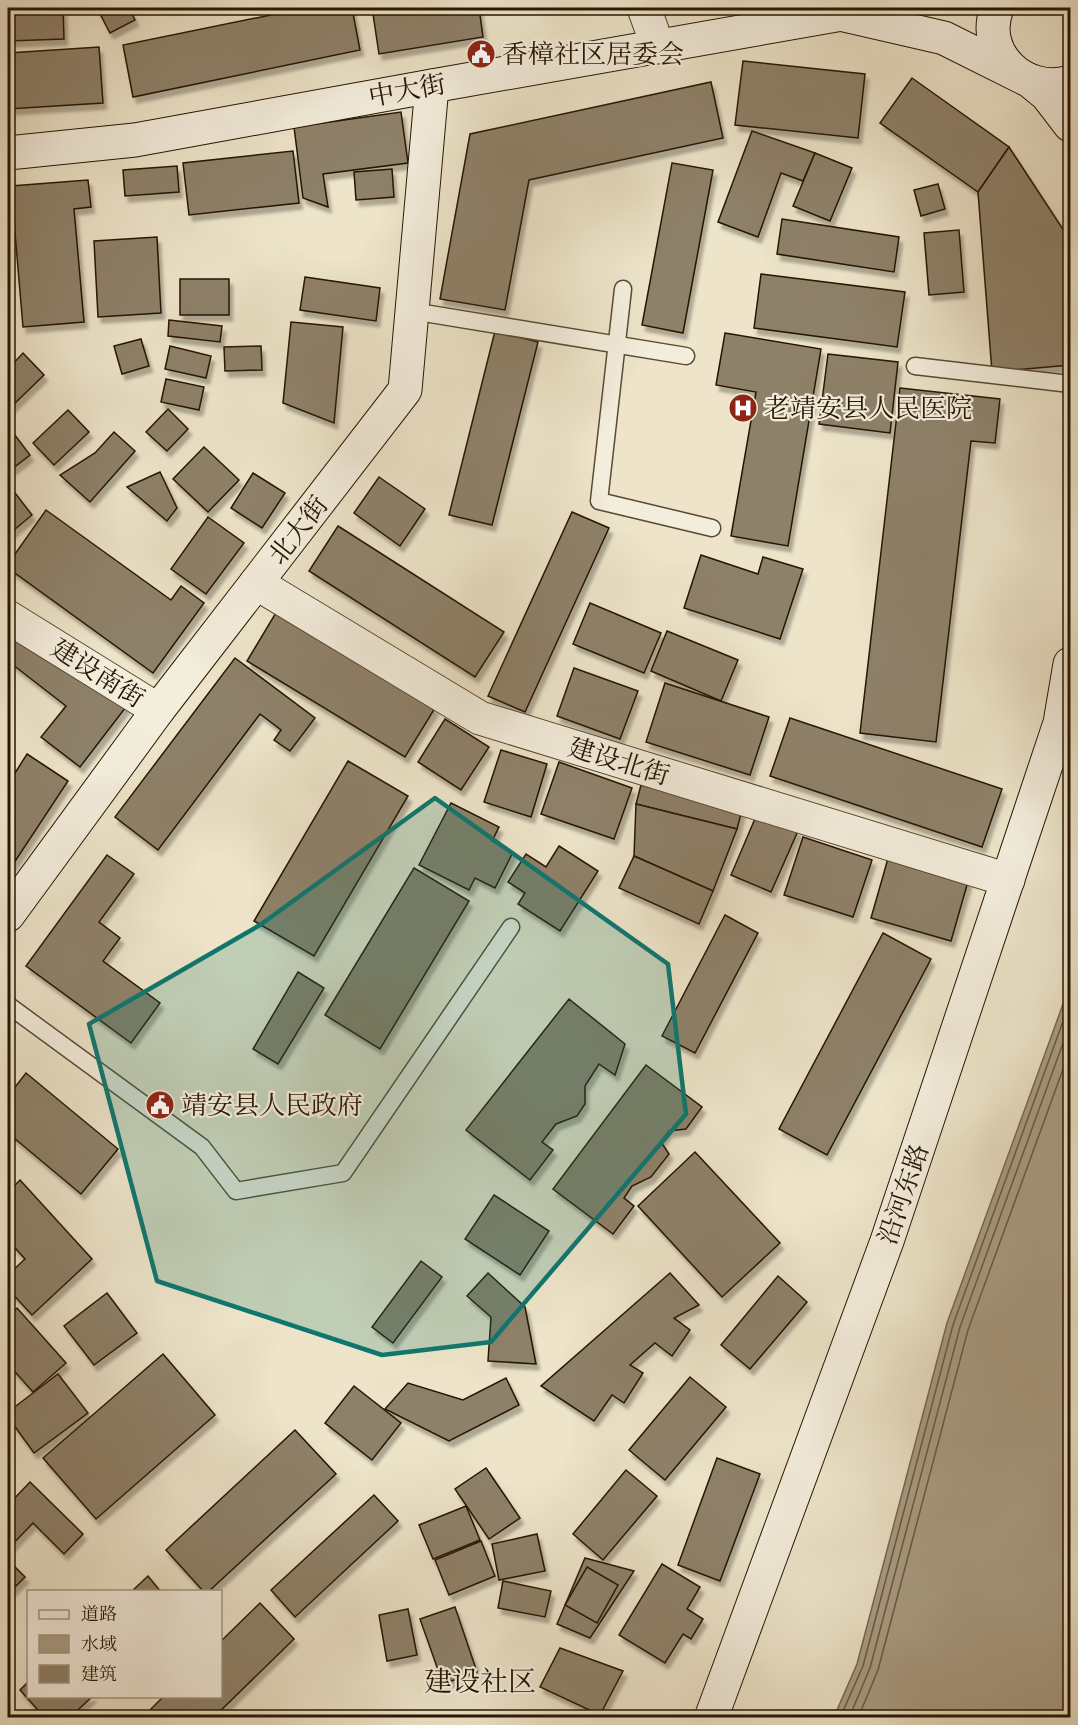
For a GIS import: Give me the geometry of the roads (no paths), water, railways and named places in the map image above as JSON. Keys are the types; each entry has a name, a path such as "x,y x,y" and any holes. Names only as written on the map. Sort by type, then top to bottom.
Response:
{"street":[{"path":"644,8 657,46"},
{"path":"997,8 994,14 993,30 1004,61 1015,73 1030,81 1047,95 1071,125"},
{"path":"857,11 944,38 1030,81 1045,85 1061,85 1071,82"},
{"name":"中大街","path":"8,153 135,140 857,11"},
{"name":"北大街","path":"8,915 158,710 405,390 432,86"},
{"name":"建设北街","path":"256,583 480,718 1008,880"},
{"name":"建设南街","path":"8,617 158,710"},
{"name":"沿河东路","path":"711,1718 887,1241 1060,723 1071,664"}],"lane":[{"path":"623,289 599,501 712,528"},
{"path":"412,311 686,356"},
{"path":"915,366 1071,384"},
{"path":"8,1005 202,1147 236,1191 343,1173 511,927"}],"water":[{"path":"1070,985 1070,1717 834,1717 857,1664 947,1323"}],"place":[{"name":"香樟社区居委会","path":"481,54"},
{"name":"老靖安县人民医院","path":"743,408"},
{"name":"靖安县人民政府","path":"160,1105"}],"district":[{"name":"建设社区","path":"480,1681"}]}
